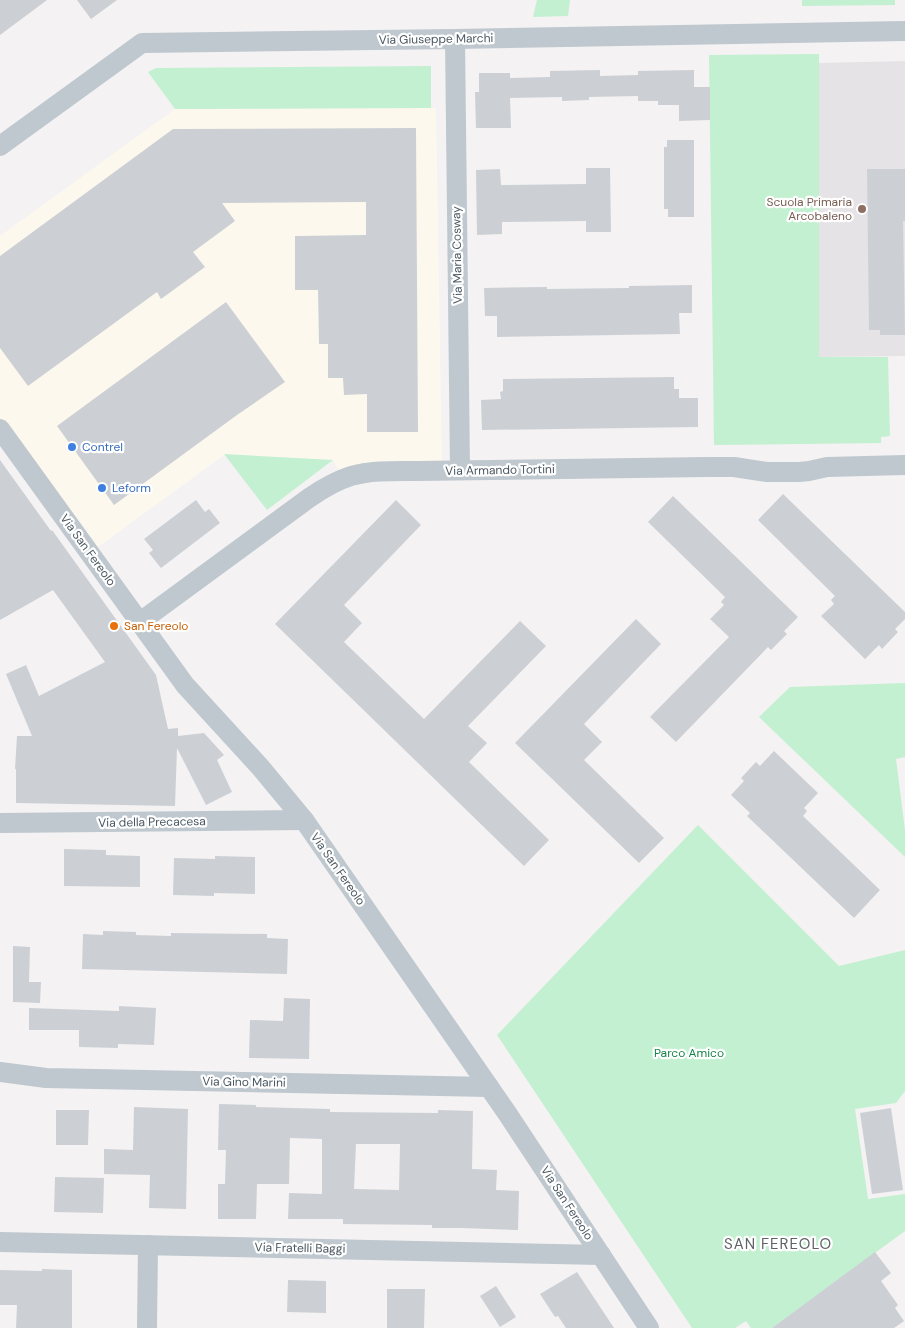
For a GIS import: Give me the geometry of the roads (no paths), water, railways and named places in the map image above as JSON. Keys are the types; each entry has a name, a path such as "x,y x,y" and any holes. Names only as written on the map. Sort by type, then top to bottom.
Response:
{"street":[{"name":"Via Giuseppe Marchi","path":"0,146 142,43 905,31"},
{"name":"Via Maria Cosway","path":"455,39 460,470"},
{"name":"Via San Fereolo","path":"0,429 185,685 261,768 304,820 489,1087 649,1328"},
{"name":"Via Armando Tortini","path":"140,622 309,498 328,485 349,476 374,472 734,467 767,472 799,472 827,466 905,465"},
{"name":"Via della Precacesa","path":"0,823 304,820"},
{"name":"Via Gino Marini","path":"0,1072 46,1078 489,1087"},
{"name":"Via Fratelli Baggi","path":"0,1242 601,1255"},
{"path":"147,1328 148,1245"}],"place":[{"name":"Scuola Primaria Arcobaleno","path":"862,209"},
{"name":"Contrel","path":"72,447"},
{"name":"Leform","path":"102,488"},
{"name":"San Fereolo","path":"114,626"}],"district":[{"name":"SAN FEREOLO","path":"778,1244"}],"park label":[{"name":"Parco Amico","path":"689,1053"}]}
